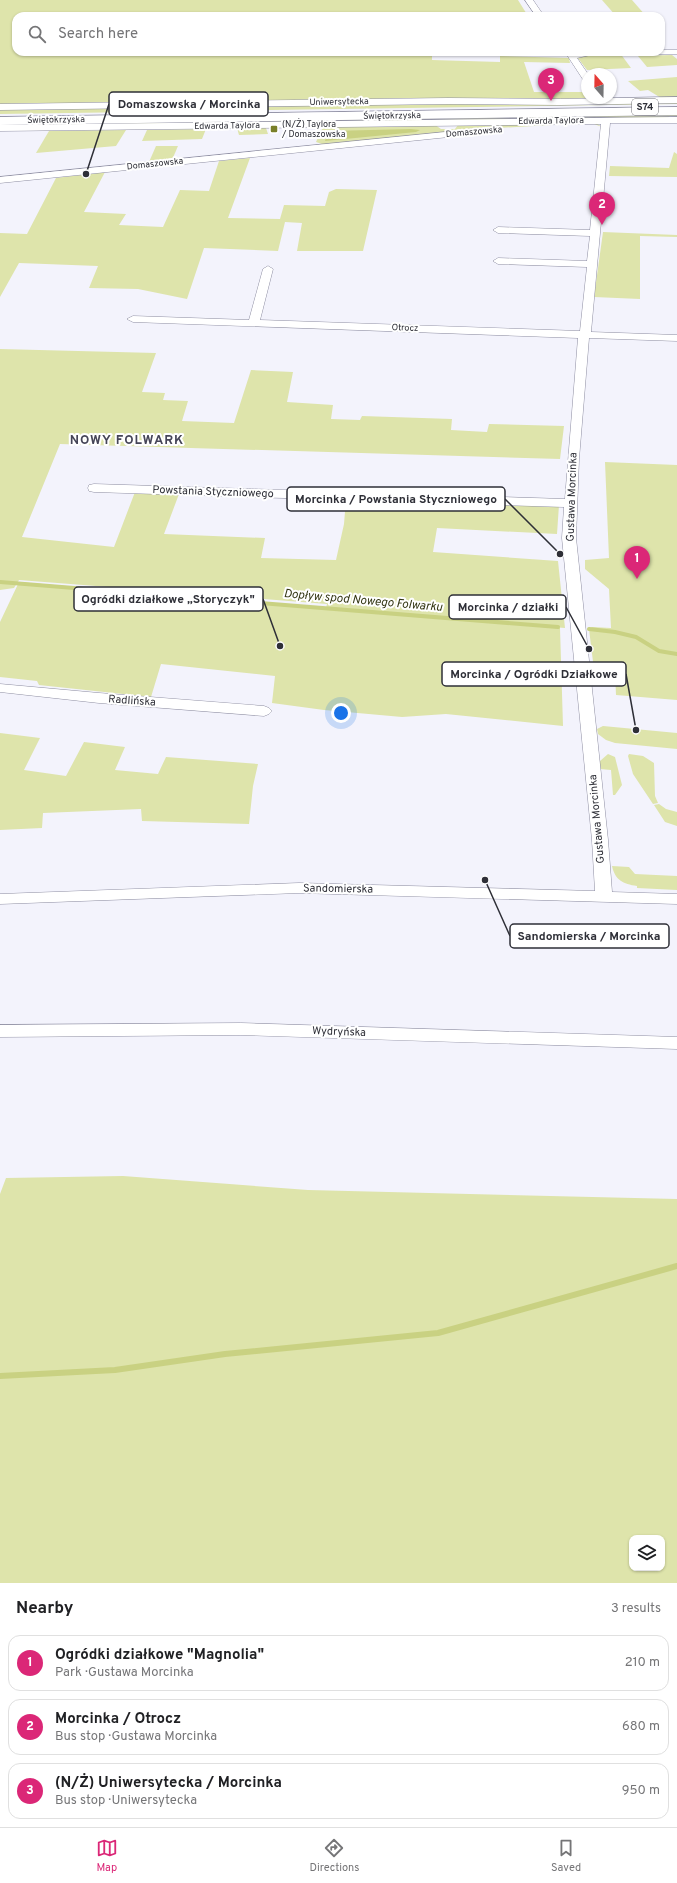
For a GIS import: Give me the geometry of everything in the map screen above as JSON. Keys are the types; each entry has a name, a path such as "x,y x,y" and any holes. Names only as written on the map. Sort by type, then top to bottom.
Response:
{"highway":[{"name":"S74","path":"611,108 677,106"},
{"name":"S74","path":"611,108 677,110"},
{"name":"Świętokrzyska","path":"0,116 611,108"},
{"name":"Świętokrzyska","path":"0,120 611,108"}],"street":[{"path":"529,0 537,12"},
{"path":"665,52 677,52"},
{"path":"571,56 581,70"},
{"name":"Uniwersytecka","path":"0,107 448,101 611,108 677,100"},
{"path":"611,108 677,120"},
{"name":"Edwarda Taylora","path":"0,128 606,121 611,108"},
{"name":"Gustawa Morcinka","path":"604,896 600,840 570,553 571,503 580,368 585,335 606,121"},
{"path":"310,148 317,124"},
{"name":"Domaszowska","path":"0,180 480,131 591,125"},
{"path":"498,230 595,233"},
{"path":"498,260 592,264"},
{"path":"254,323 268,269"},
{"name":"Otrocz","path":"133,319 677,338"},
{"name":"Powstania Styczniowego","path":"94,488 571,503"},
{"name":"Radlińska","path":"0,688 99,698 264,711"},
{"name":"Sandomierska","path":"0,899 291,888 677,899"},
{"name":"Wydryńska","path":"0,1031 241,1029 677,1044"}],"shaded area":[{"path":"0,0 518,0 526,12 12,12 12,56 432,56 432,60 500,62 500,56 569,58 570,63 524,62 534,92 581,92 581,99 451,98 0,104"},
{"path":"602,0 632,0 642,12 612,12"},
{"path":"672,55 677,59 677,65 647,67 638,56 665,56"},
{"path":"622,56 631,68 617,69 585,68 577,57"},
{"path":"677,77 677,98 661,98 648,90 640,91 628,81"},
{"path":"677,102 677,104 0,114 0,108 581,103 617,104 617,103"},
{"path":"677,113 677,116 670,116 668,118 0,127 0,123"},
{"path":"584,123 497,128 325,145 316,142 323,127 434,124 441,129 455,129 458,125"},
{"path":"588,123 596,123 602,127 594,124"},
{"path":"237,128 266,128 268,134 239,135"},
{"path":"206,129 202,139 142,141 147,130"},
{"path":"126,130 116,146 36,153 49,131"},
{"path":"420,130 416,132 325,141 328,131"},
{"path":"156,146 178,146 172,160 149,162"},
{"path":"674,152 677,154 677,177 609,176 610,166 669,168"},
{"path":"250,158 228,218 280,219 284,205 325,206 329,192 336,189 377,190 363,251 297,251 302,223 285,222 278,251 204,248 187,299 138,289 89,288 98,266 19,263 0,297 0,233 27,234 56,178 105,172 84,212 126,214 119,225 163,227 180,190 209,191 219,161"},
{"path":"603,232 677,235 677,237 640,236 640,299 594,297"},
{"path":"0,349 156,353 142,392 165,393 163,400 188,401 182,421 234,423 251,370 293,372 287,402 333,405 331,419 360,420 362,416 452,419 451,430 487,432 489,424 564,426 560,459 60,444 22,537 114,547 135,492 179,494 164,534 265,538 261,558 336,560 344,524 346,499 559,505 557,534 437,528 433,552 558,561 565,628 527,625 560,628 563,726 446,714 402,717 324,710 272,703 275,676 161,664 151,697 39,685 37,681 0,677 0,622 19,582 326,608 327,604 19,580 14,588 0,590"},
{"path":"605,462 677,465 677,700 616,695 615,672 594,670 589,629 592,627 611,628 609,589 585,569 585,560 609,558"},
{"path":"603,726 677,733 677,749 615,743 606,740 598,734 597,729"},
{"path":"0,733 40,738 24,770 66,776 84,742 125,747 115,770 158,774 166,757 258,764 253,786 249,824 142,821 141,809 43,813 42,828 0,830"},
{"path":"608,754 615,757 622,785 615,795 613,795 611,770 600,769 600,761"},
{"path":"629,754 643,756 654,763 655,796 658,803 653,804 633,774 628,756"},
{"path":"659,804 666,809 677,812 677,826 665,822 654,805"},
{"path":"612,866 629,867 635,874 677,876 677,890 637,888 637,886 620,880 615,875"},
{"path":"123,1176 308,1190 677,1199 677,1583 0,1583 0,1194 6,1178"}],"waterway":[{"name":"Dopływ spod Nowego Folwarku","path":"0,582 558,627"},
{"name":"Dopływ spod Nowego Folwarku","path":"589,629 615,632 636,637 659,651 677,654"},
{"path":"0,1376 115,1370 225,1354 438,1333 677,1266"}],"place":[{"name":"(N/Ż) Uniwersytecka / Morcinka","path":"551,101"},
{"name":"(N/Ż) Taylora / Domaszowska","path":"274,129"},
{"name":"Domaszowska / Morcinka","path":"86,174"},
{"name":"Morcinka / Otrocz","path":"602,225"},
{"name":"Morcinka / Powstania Styczniowego","path":"560,554"},
{"name":"Ogródki działkowe \"Magnolia\"","path":"637,579"},
{"name":"Ogródki działkowe ,,Storyczyk\"","path":"280,646"},
{"name":"Morcinka / działki","path":"589,649"},
{"name":"Morcinka / Ogródki Działkowe","path":"636,730"},
{"name":"Sandomierska / Morcinka","path":"485,880"}],"district":[{"name":"NOWY FOLWARK","path":"127,441"}]}
